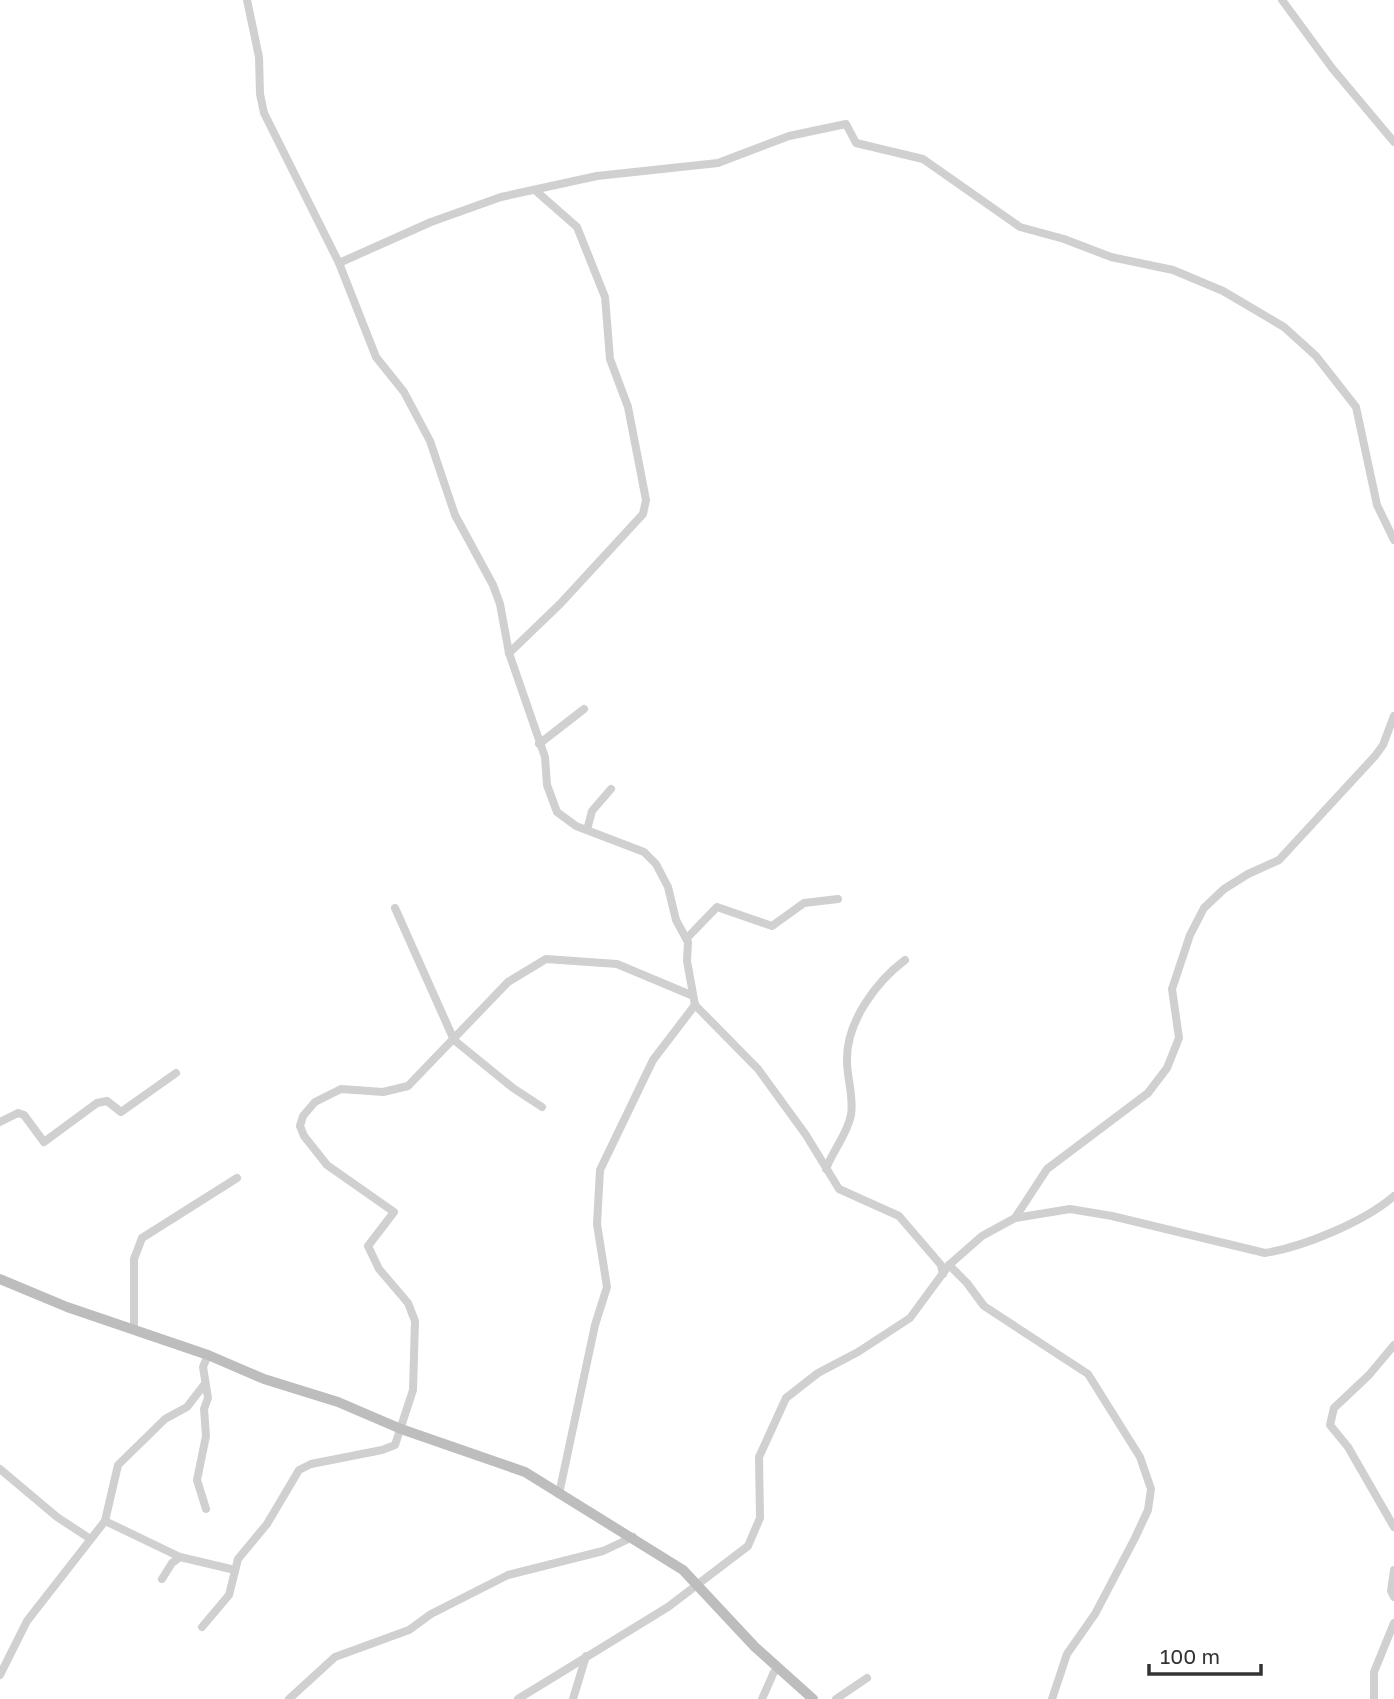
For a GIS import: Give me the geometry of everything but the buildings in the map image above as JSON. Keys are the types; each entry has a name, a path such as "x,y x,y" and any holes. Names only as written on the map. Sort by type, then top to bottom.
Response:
{"main road":[{"path":"1,1282 208,1355 264,1379 338,1402 401,1429 509,1465 666,1558 813,1699"}],"street":[{"path":"247,0 259,57 260,94 264,113 339,263 376,357 404,392 430,440 455,515 492,581 500,604 509,653 545,757 547,785 557,812 569,822 631,846 649,856 666,881 676,920 687,938 691,995 695,1005 758,1069 806,1135 834,1184 846,1194 899,1216 941,1265 943,1274"},
{"path":"1282,0 1332,68 1394,142"},
{"path":"339,263 431,222 501,197 597,176 718,163 789,136 846,124 856,143 923,159 1020,227 1065,239 1111,257 1173,271 1223,291 1284,327 1316,356 1356,407 1377,505 1394,540"},
{"path":"509,653 643,514 646,500 628,407 610,359 605,298 578,227 536,191"},
{"path":"539,744 584,709"},
{"path":"1015,1218 1047,1169 1148,1093 1167,1068 1179,1038 1172,989 1190,934 1204,908 1224,889 1279,860 1375,756 1394,716"},
{"path":"587,830 592,811 611,789"},
{"path":"687,938 717,907 772,926 804,903 820,898 838,899"},
{"path":"395,908 418,956 438,1010 454,1040 492,1072 542,1107"},
{"path":"202,1627 229,1595 238,1559 267,1524 299,1470 311,1464 327,1463 392,1446 401,1429 413,1390 415,1321 408,1303 379,1269 368,1246 394,1212 327,1165 300,1126 303,1116 328,1094 358,1088 383,1092 408,1086 508,982 546,959 617,964 691,995"},
{"path":"826,1169 844,1136 850,1116 852,1095 846,1062 851,1033 871,996 905,960"},
{"path":"559,1494 595,1325 607,1287 597,1224 600,1170 653,1060 695,1005"},
{"path":"0,1122 19,1112 44,1142 97,1103 107,1101 121,1112 176,1073"},
{"path":"134,1330 134,1259 142,1238 237,1178"},
{"path":"518,1699 698,1586 721,1564 748,1546 755,1532 761,1499 759,1457 786,1398 818,1373 858,1352 910,1318 949,1265 982,1236 1015,1218 1070,1209 1112,1216 1265,1253 1289,1249 1326,1233 1394,1196"},
{"path":"949,1265 984,1306 1088,1374 1140,1457 1151,1489 1148,1510 1135,1538 1095,1614 1067,1654 1052,1699"},
{"path":"1394,1345 1369,1376 1334,1408 1330,1425 1348,1447 1394,1527"},
{"path":"206,1509 197,1480 206,1436 204,1409 208,1398 203,1367 208,1355"},
{"path":"0,1675 27,1621 80,1555 89,1538 105,1521 118,1465 165,1419 187,1408 204,1384"},
{"path":"0,1469 57,1517 89,1538"},
{"path":"105,1521 180,1558 235,1570"},
{"path":"289,1699 345,1652 409,1630 431,1614 508,1575 603,1552 633,1537"},
{"path":"162,1579 172,1563 180,1558"},
{"path":"1394,1570 1391,1591 1394,1597"},
{"path":"1374,1699 1374,1672 1394,1623"},
{"path":"573,1699 586,1656"},
{"path":"762,1699 768,1682 779,1668"},
{"path":"836,1699 867,1678"}]}
